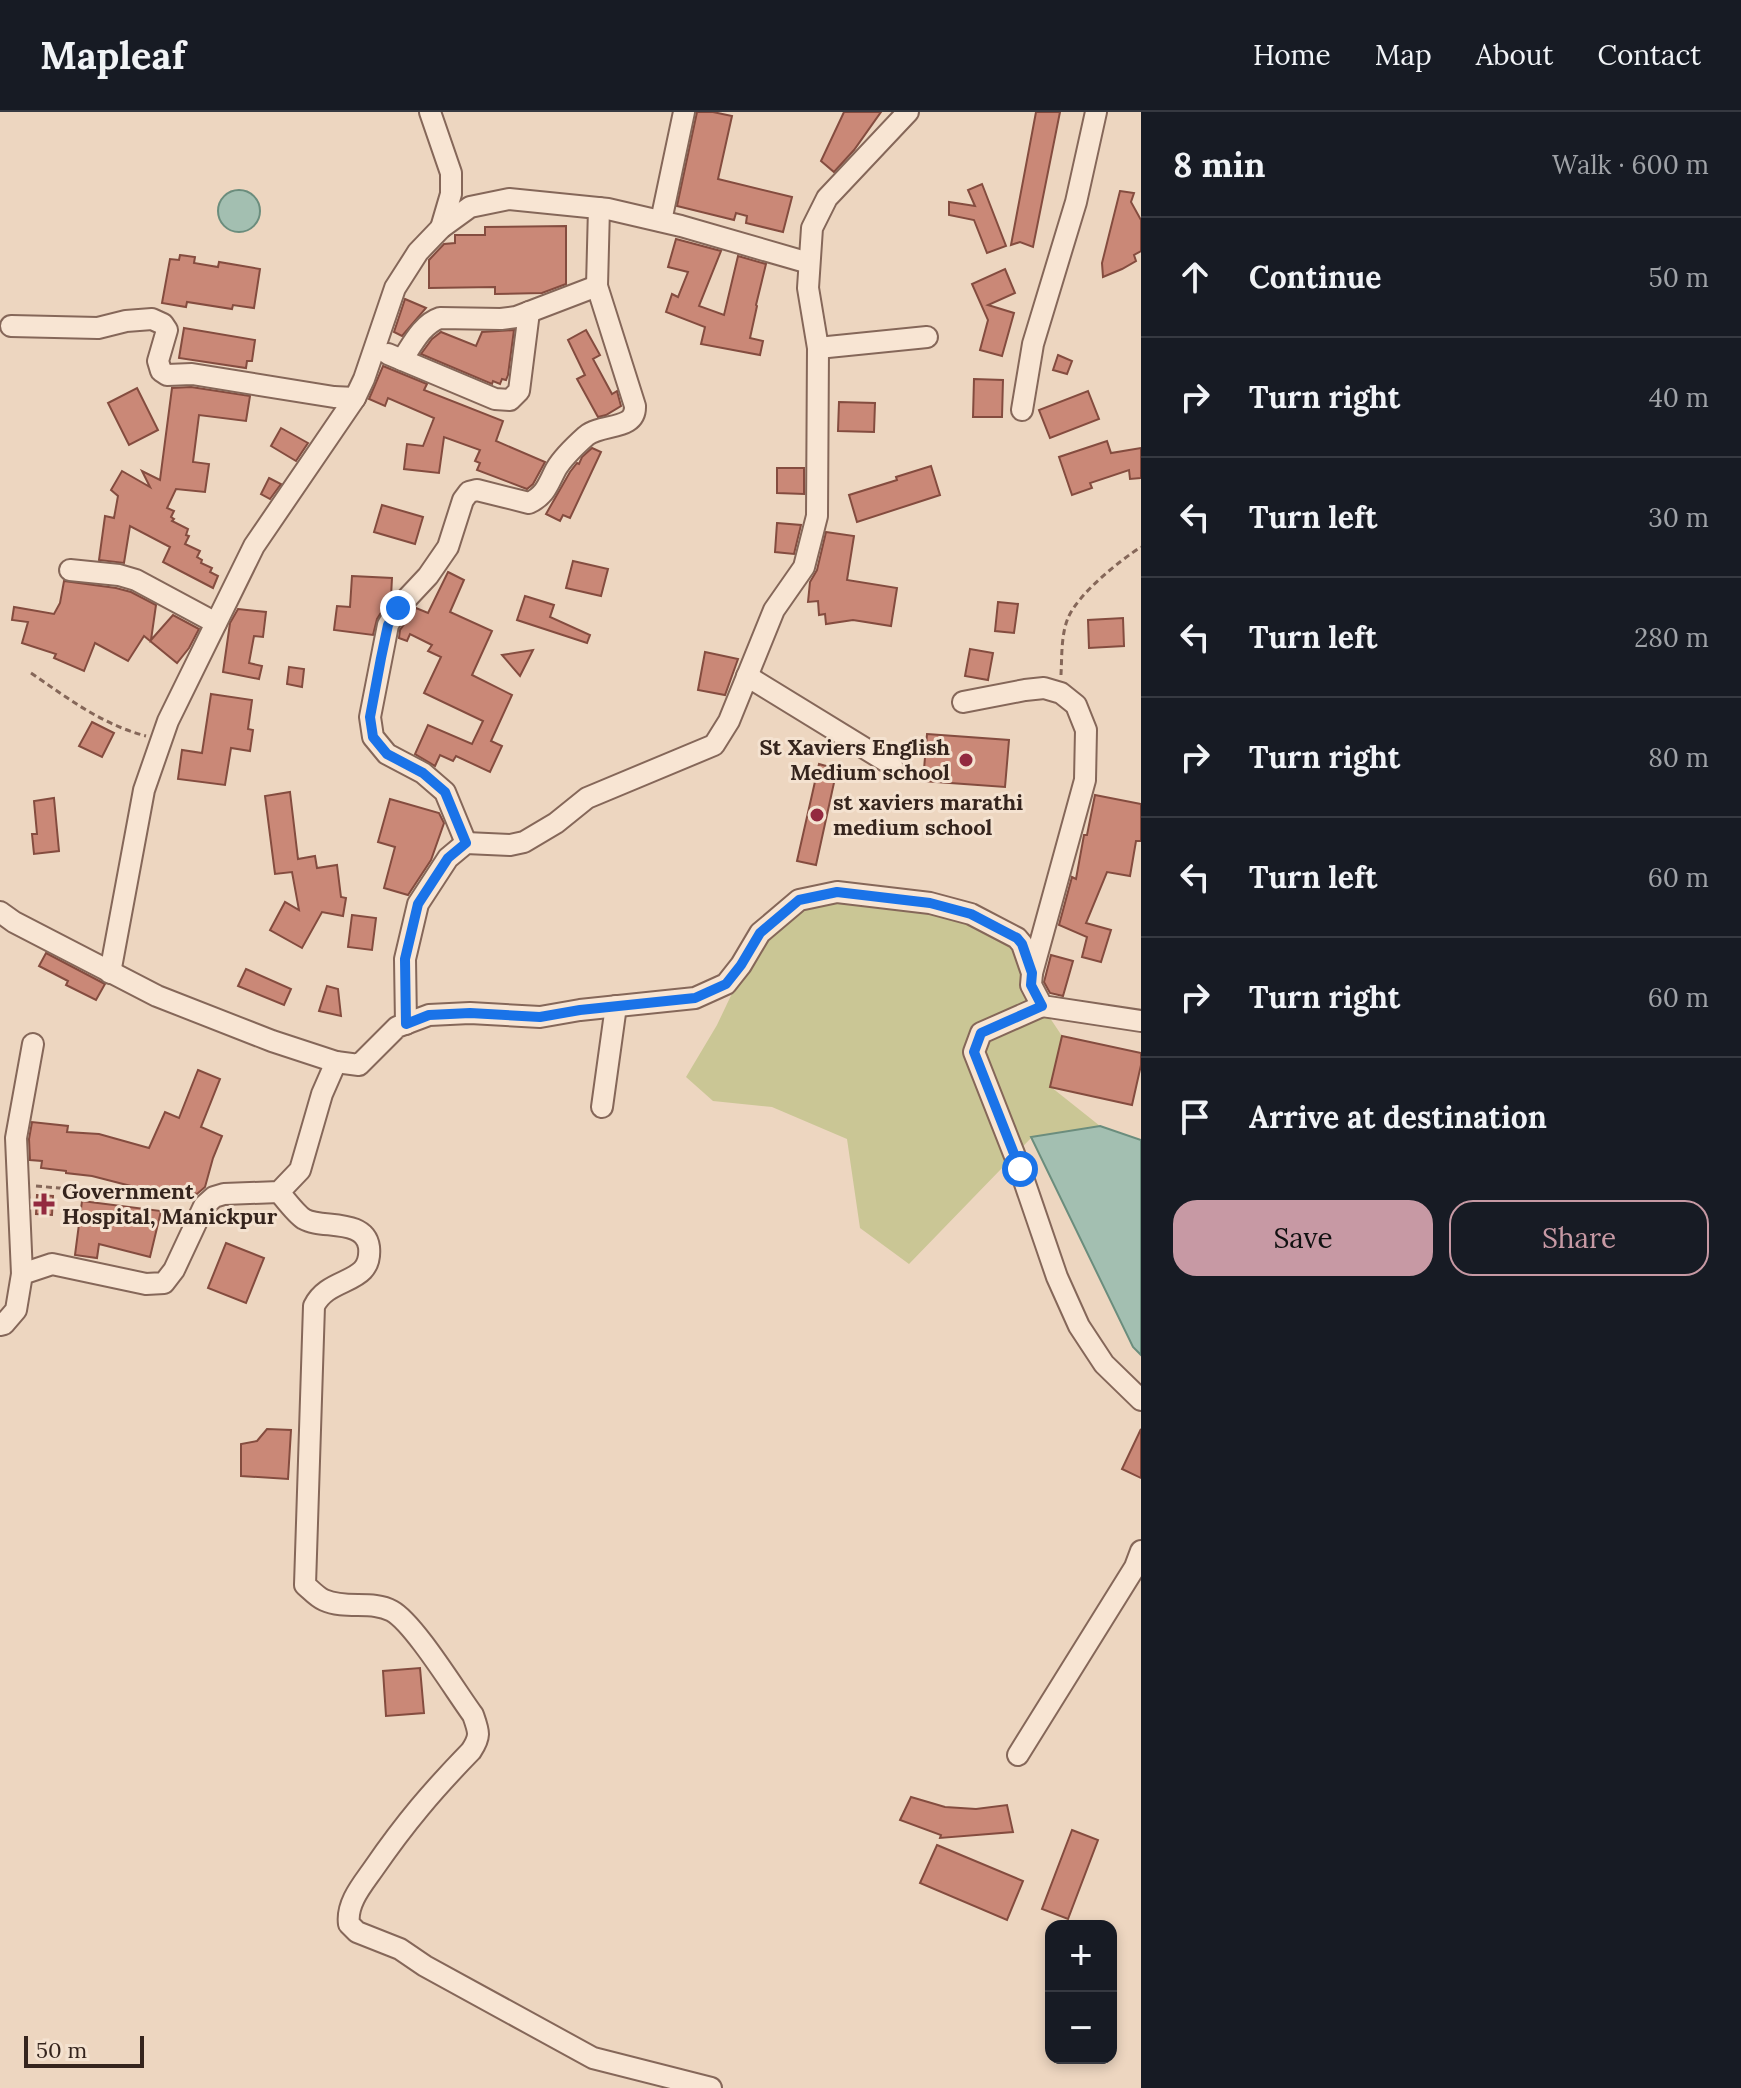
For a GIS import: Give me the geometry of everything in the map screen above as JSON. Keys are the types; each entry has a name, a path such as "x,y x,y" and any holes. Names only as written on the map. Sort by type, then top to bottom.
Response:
{"street":[{"path":"430,112 451,173 451,194 441,228"},
{"path":"661,221 684,112"},
{"path":"406,1024 405,959 418,904 448,858 466,843 510,845 524,842 556,823 587,798 714,745 729,721 774,610 804,567 817,516 818,348 808,288 812,228 827,198 908,112"},
{"path":"1022,410 1033,344 1076,202 1096,112"},
{"path":"387,354 395,288 418,252 441,228 470,207 509,199 599,208 661,221 809,263"},
{"path":"466,843 445,792 423,773 387,754 373,737 370,717 388,625 398,608 428,576 448,547 463,500 469,492 477,490 529,503 547,490 556,469 589,433 630,422 634,417 635,406 597,286 599,208"},
{"path":"110,973 144,790 168,721 254,546 355,398 364,379 387,354 433,320 516,317 597,286"},
{"path":"387,354 495,399 510,400 519,391 529,312"},
{"path":"11,326 98,328 152,319 163,324 167,330 158,361 161,371 167,375 192,374 355,398"},
{"path":"818,348 927,337"},
{"path":"70,570 136,580 216,623"},
{"path":"747,676 892,765"},
{"path":"963,702 1044,688 1061,693 1076,705 1086,730 1085,780 1032,973 1031,985 1042,1006"},
{"path":"0,912 157,996 272,1041 336,1062 359,1065 397,1027 429,1015 470,1013 540,1017 695,998 726,984 760,933 799,900 837,892 930,903 971,914 1017,938 1032,973"},
{"path":"602,1107 616,1006"},
{"path":"1141,1021 1042,1006 981,1033 974,1052 1020,1169 1057,1277 1079,1326 1104,1364 1141,1400"},
{"path":"0,1325 16,1310 22,1274 16,1138 33,1044"},
{"path":"22,1274 52,1264 146,1284 164,1283 174,1270 204,1206 214,1197 279,1192 300,1170 322,1094 336,1062"},
{"path":"279,1192 305,1219 347,1227 362,1235 368,1241 370,1259 365,1268 349,1280 324,1291 314,1306 305,1585 320,1599 333,1603 380,1606 393,1611 409,1625 473,1715 479,1732 471,1751 416,1810 362,1885 350,1907 349,1924 357,1932 400,1949 425,1966 593,2058 711,2088"},
{"path":"1018,1755 1135,1567 1141,1551"}],"path":[{"path":"1061,693 1063,641 1069,616 1090,589 1122,559 1141,547"},
{"path":"31,673 87,712 124,730 162,740"},
{"path":"19,1184 116,1193"}],"shaded area":[{"path":"239,190 254,196 260,211 254,226 239,232 224,226 218,211 224,196"},
{"path":"798,896 928,907 1021,944 1042,1006 1062,1036 1051,1087 1100,1126 1031,1138 909,1264 860,1228 847,1139 772,1107 713,1101 686,1077 717,1025 745,966"},
{"path":"1100,1126 1141,1140 1141,1355 1133,1347 1031,1137"}],"building":[{"path":"697,112 732,116 718,179 792,197 783,232 746,223 747,216 736,213 734,220 677,206"},
{"path":"844,112 881,112 834,172 821,161"},
{"path":"1036,112 1060,112 1033,247 1020,242 1011,245"},
{"path":"982,184 1006,246 987,253 974,220 949,215 949,202 975,206 968,190"},
{"path":"1120,191 1134,193 1131,202 1141,220 1141,251 1134,255 1136,261 1103,277 1102,263"},
{"path":"566,226 566,284 542,293 495,294 495,287 429,288 429,260 444,244 455,243 455,235 485,235 485,227"},
{"path":"676,239 721,251 699,306 724,315 738,256 766,264 750,338 763,341 760,355 701,344 705,327 666,312 672,294 678,297 688,272 668,267"},
{"path":"180,255 195,257 194,263 218,267 219,262 260,269 254,308 233,305 232,309 187,302 186,307 162,303 170,259 179,260"},
{"path":"1005,269 1015,293 988,305 1014,313 1002,356 980,350 988,320 972,284"},
{"path":"405,299 426,308 402,336 394,332"},
{"path":"184,328 255,340 252,361 247,361 246,368 179,358"},
{"path":"514,330 508,375 500,384 493,381 492,384 421,354 441,332 476,346 482,332"},
{"path":"586,330 600,355 593,359 612,394 617,391 621,406 598,417 577,379 585,375 568,340"},
{"path":"1058,355 1072,361 1067,374 1053,370"},
{"path":"383,366 427,384 424,390 503,421 496,441 545,462 533,484 527,489 477,470 480,463 475,461 480,450 444,437 439,473 404,469 407,444 423,446 434,418 388,398 385,406 369,399"},
{"path":"974,379 1003,380 1002,417 973,417"},
{"path":"191,387 250,396 246,421 199,415 193,462 209,464 205,492 176,489 167,508 174,511 172,521 188,529 185,544 200,551 197,557 202,560 201,563 212,568 210,572 218,576 213,588 163,562 170,547 130,526 124,563 99,560 105,516 114,518 118,496 111,490 122,471 150,487 142,471 160,480 172,388"},
{"path":"137,388 158,430 129,445 108,403"},
{"path":"1088,391 1099,419 1050,438 1039,410"},
{"path":"839,402 875,403 874,432 838,431"},
{"path":"281,428 308,443 296,461 271,446"},
{"path":"1107,441 1111,453 1141,448 1141,478 1130,479 1129,470 1090,483 1092,488 1072,495 1059,457"},
{"path":"592,448 601,452 570,518 563,515 560,521 546,514 570,472"},
{"path":"931,466 940,495 857,522 849,495"},
{"path":"777,468 804,468 804,494 777,493"},
{"path":"269,478 281,484 270,499 261,494"},
{"path":"382,505 423,517 415,544 374,532"},
{"path":"777,523 801,525 794,554 775,552"},
{"path":"826,532 854,536 847,580 897,588 891,626 853,620 826,624 825,614 819,615 818,601 808,602 810,582 817,570"},
{"path":"573,561 608,569 601,596 566,588"},
{"path":"448,572 464,580 450,612 492,631 472,675 512,695 491,741 502,746 490,772 456,756 453,761 440,755 435,766 415,754 428,725 472,744 483,721 424,693 441,657 428,651 432,645 410,634 407,641 399,638 400,630 416,608 428,613"},
{"path":"352,576 392,578 391,597 377,619 373,635 334,630 337,606 350,607"},
{"path":"64,581 116,588 156,605 151,640 173,615 199,629 177,663 144,636 128,661 95,643 84,671 54,658 56,654 22,643 28,622 12,620 14,607 54,614 60,603"},
{"path":"525,596 554,605 550,617 590,635 587,643 517,620"},
{"path":"998,602 1018,604 1014,633 995,631"},
{"path":"238,609 266,612 263,637 254,636 249,663 262,666 259,679 223,672 230,623"},
{"path":"1123,618 1124,646 1089,648 1088,620"},
{"path":"970,649 993,653 988,680 965,676"},
{"path":"533,650 520,676 502,655"},
{"path":"705,652 738,659 725,695 698,690"},
{"path":"289,667 304,669 302,687 287,684"},
{"path":"211,694 252,700 248,729 253,730 250,751 231,748 225,785 178,779 182,750 202,753"},
{"path":"92,722 114,733 102,757 79,746"},
{"name":"St Xaviers English Medium school","path":"927,734 1009,740 1005,787 923,781"},
{"name":"st xaviers marathi medium school","path":"819,764 837,769 816,865 797,861"},
{"path":"290,792 298,859 315,856 317,868 337,865 341,897 346,898 343,916 322,912 302,948 270,930 285,902 299,910 292,872 275,874 265,796"},
{"path":"1095,795 1141,804 1141,841 1136,841 1130,876 1107,872 1086,923 1111,930 1101,962 1082,957 1087,937 1059,925 1072,877 1076,879"},
{"path":"54,798 59,851 34,854 32,834 37,834 34,801"},
{"path":"390,799 439,813 444,823 431,860 408,895 384,888 395,847 378,842"},
{"path":"352,915 376,918 372,950 348,947"},
{"path":"46,953 105,984 96,1000 66,985 68,981 39,966"},
{"path":"1051,955 1073,961 1063,996 1050,993 1044,982"},
{"path":"246,969 291,989 284,1005 238,986"},
{"path":"327,986 338,989 341,1016 319,1011"},
{"path":"1062,1036 1141,1053 1132,1105 1050,1087"},
{"path":"198,1070 220,1079 201,1127 222,1136 205,1187 197,1194 168,1187 166,1195 92,1176 41,1168 42,1161 30,1160 32,1122 68,1126 67,1132 99,1134 149,1148 165,1112 179,1118"},
{"path":"37,1195 53,1196 52,1215 36,1214"},
{"path":"82,1201 161,1211 150,1257 99,1244 97,1258 75,1255"},
{"path":"226,1243 264,1258 246,1303 208,1288"},
{"path":"267,1429 291,1430 288,1479 241,1476 241,1444 257,1441"},
{"path":"1141,1429 1141,1478 1122,1469"},
{"path":"420,1668 424,1713 386,1716 383,1671"},
{"path":"911,1797 945,1807 976,1809 1007,1805 1013,1832 940,1838 941,1835 900,1820"},
{"path":"1072,1830 1098,1840 1068,1919 1042,1909"},
{"path":"937,1845 1023,1881 1007,1920 920,1883"}],"place":[{"name":"St Xaviers English Medium school","path":"966,760"},
{"name":"st xaviers marathi medium school","path":"817,815"},
{"name":"Government Hospital, Manickpur","path":"44,1204"}],"route":[{"path":"398,608 388,625 381,658 370,717 373,737 387,754 423,773 445,792 466,843 448,858 418,904 405,959 406,1024 429,1015 470,1013 540,1017 695,998 726,984 760,933 799,900 837,892 930,903 971,914 1017,938 1032,973 1031,985 1042,1006 981,1033 974,1052 1020,1169"}]}
